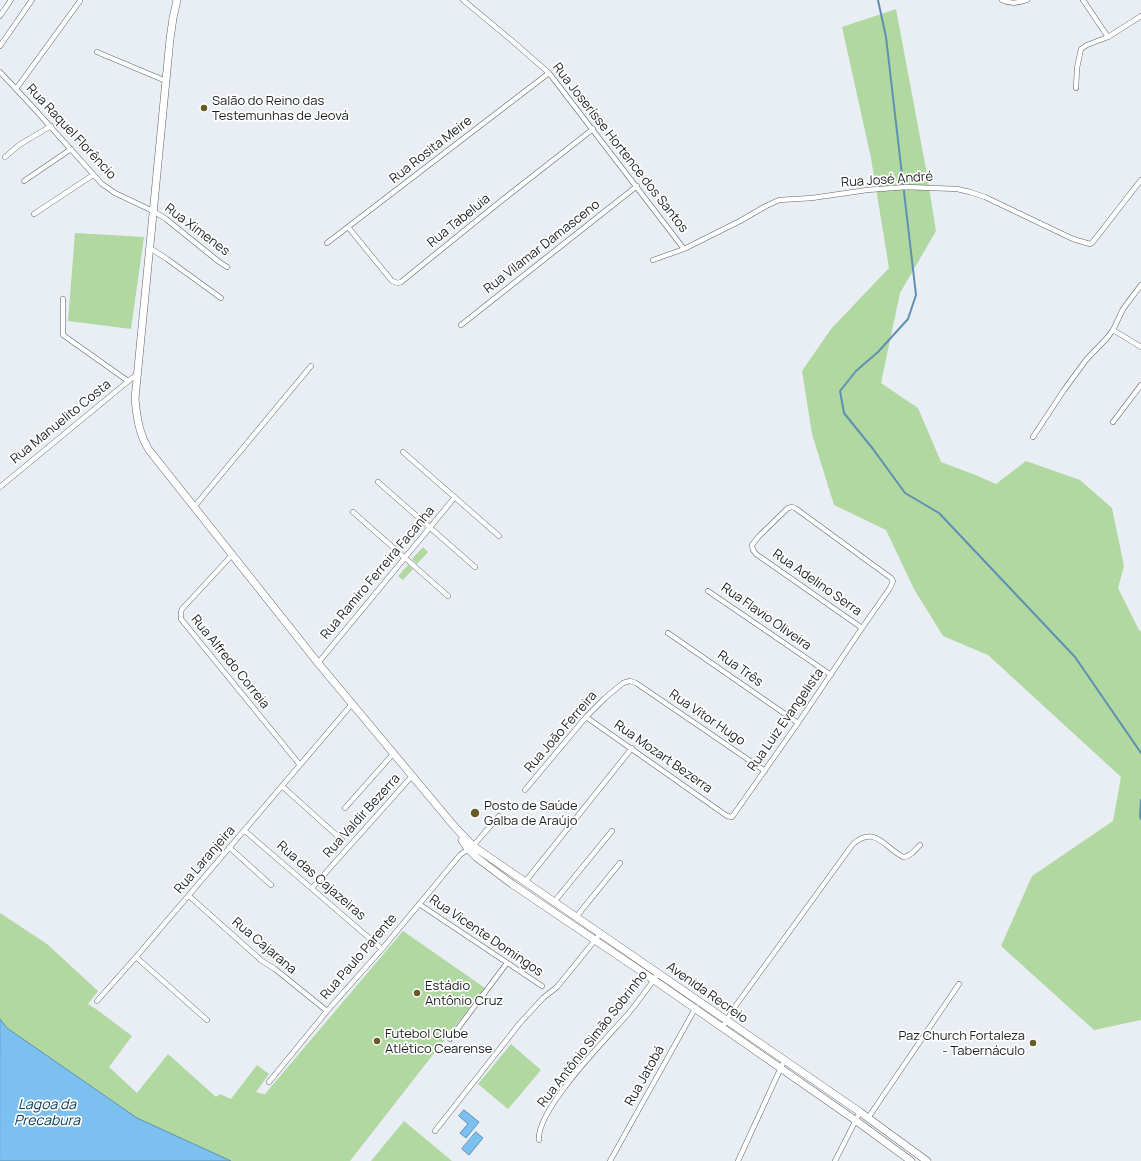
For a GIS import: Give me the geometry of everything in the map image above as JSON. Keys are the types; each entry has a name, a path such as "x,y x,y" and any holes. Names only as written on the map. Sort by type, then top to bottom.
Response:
{"main road":[{"path":"177,0 170,39 137,374 135,399 138,427 148,450 352,704 471,848"},
{"name":"Avenida Recreio","path":"471,848 525,882 600,934 695,1009 722,1028 860,1112 927,1161"},
{"name":"Avenida Recreio","path":"471,848 476,857 512,884 595,940 699,1002 726,1020 855,1120 911,1161"}],"street":[{"path":"0,16 11,0"},
{"path":"0,46 32,0"},
{"name":"Rua Joserísse Hortence dos Santos","path":"463,0 549,73 684,249"},
{"path":"1002,0 1005,2 1017,3 1027,0"},
{"path":"1084,0 1108,37"},
{"path":"16,89 80,1"},
{"path":"1076,88 1077,68 1080,51 1082,48 1108,37 1141,16"},
{"path":"98,52 166,80"},
{"name":"Rua Rosita Meire","path":"327,243 549,73"},
{"name":"Rua Raquel Florêncio","path":"1,74 71,149 93,175 109,190 153,211"},
{"path":"5,157 19,145 50,126"},
{"name":"Rua Tabeluia","path":"348,227 392,281 398,283 401,282 593,129"},
{"path":"24,181 71,149"},
{"path":"34,214 93,175"},
{"name":"Rua José André","path":"653,260 684,249 779,200 812,198 912,187 957,189 975,193 1074,239 1089,244 1092,243 1141,180"},
{"name":"Rua Vilamar Damasceno","path":"461,324 636,186"},
{"name":"Rua Ximenes","path":"153,211 170,221 227,267"},
{"path":"150,248 185,271 221,298"},
{"path":"1032,437 1086,360 1113,330 1123,309 1141,285"},
{"path":"63,299 63,335 128,381"},
{"path":"1113,330 1141,347"},
{"path":"194,507 311,366"},
{"name":"Rua Manuelito Costa","path":"0,487 137,374"},
{"path":"1113,422 1141,385"},
{"path":"403,452 499,536"},
{"path":"378,482 475,567"},
{"name":"Rua Ramiro Ferreira Facanha","path":"318,662 455,497"},
{"name":"Rua Luiz Evangelista","path":"727,816 733,817 890,588 893,580 792,507 788,508 782,513 752,545 756,554"},
{"path":"353,512 448,596"},
{"name":"Rua Adelino Serra","path":"756,554 861,629"},
{"name":"Rua Alfredo Correia","path":"232,555 182,609 181,619 300,765"},
{"name":"Rua Flavio Oliveira","path":"708,591 831,675"},
{"name":"Rua Três","path":"668,633 798,723"},
{"name":"Rua João Ferreira","path":"525,790 586,717 623,683 630,681 636,683"},
{"name":"Rua Vitor Hugo","path":"636,683 765,771"},
{"name":"Rua Laranjeira","path":"97,1001 245,831 352,704"},
{"name":"Rua Mozart Bezerra","path":"586,717 727,816"},
{"path":"525,882 632,748"},
{"path":"345,808 393,754"},
{"name":"Rua Valdir Bezerra","path":"312,888 412,776"},
{"path":"282,786 342,840"},
{"path":"471,848 499,816"},
{"name":"Rua das Cajazeiras","path":"245,831 382,949"},
{"path":"554,902 612,831"},
{"path":"722,1028 726,1020 853,844 866,836 871,836 903,857 906,857 920,845"},
{"path":"230,848 271,885"},
{"name":"Rua Paulo Parente","path":"269,1082 327,1011 382,949 460,855 471,848"},
{"path":"576,917 620,863"},
{"name":"Rua Cajarana","path":"189,896 262,961 275,969 327,1011"},
{"name":"Rua Vicente Domingos","path":"419,904 542,986"},
{"path":"435,1131 524,1019 543,998 557,987 600,934"},
{"path":"136,957 207,1020"},
{"path":"450,1039 507,963"},
{"name":"Rua Antônio Simão Sobrinho","path":"540,1140 539,1132 542,1123 557,1097 580,1068 627,1015 656,977"},
{"path":"868,1118 959,984"},
{"name":"Rua Jatobá","path":"610,1161 699,1002"},
{"path":"738,1161 782,1064"},
{"path":"835,1161 860,1112"}],"green space":[{"path":"896,9 936,231 900,293 881,383 918,408 941,462 996,484 1026,461 1080,480 1112,508 1124,566 1118,588 1139,630 1141,631 1141,1020 1094,1030 1001,946 1032,876 1113,821 1121,777 988,655 943,636 914,589 886,530 834,505 812,434 802,371 831,329 889,268 871,158 842,27"},
{"path":"75,233 144,237 131,329 68,321"},
{"path":"423,547 428,552 417,564 412,559"},
{"path":"408,565 413,569 403,580 398,576"},
{"path":"0,913 47,944 98,991 88,1004 132,1036 109,1067 137,1093 168,1054 216,1097 220,1094 231,1099 257,1065 269,1074 256,1092 266,1095 265,1094 403,931 485,988 350,1161 231,1161 137,1118 7,1028 0,1019"},
{"path":"511,1044 541,1070 508,1109 478,1084"},
{"path":"404,1121 452,1161 371,1161"}],"water":[{"name":"Lagoa da Precabura","path":"0,1019 7,1028 137,1118 231,1161 0,1161"},
{"path":"464,1110 479,1122 466,1138 460,1133 468,1124 459,1116"},
{"path":"476,1132 483,1138 469,1155 462,1149"}],"waterway":[{"path":"878,0 886,37 916,295 908,319 878,352 856,371 840,391 844,413 873,449 905,493 939,513 1075,657 1141,753"},
{"path":"1141,800 1141,819"}],"place":[{"name":"Salão do Reino das Testemunhas de Jeová","path":"204,108"},
{"name":"Posto de Saúde Galba de Araújo","path":"475,813"},
{"name":"Estádio Antônio Cruz","path":"417,993"},
{"name":"Futebol Clube Atlético Cearense","path":"377,1041"},
{"name":"Paz Church Fortaleza - Tabernáculo","path":"1033,1043"}]}
